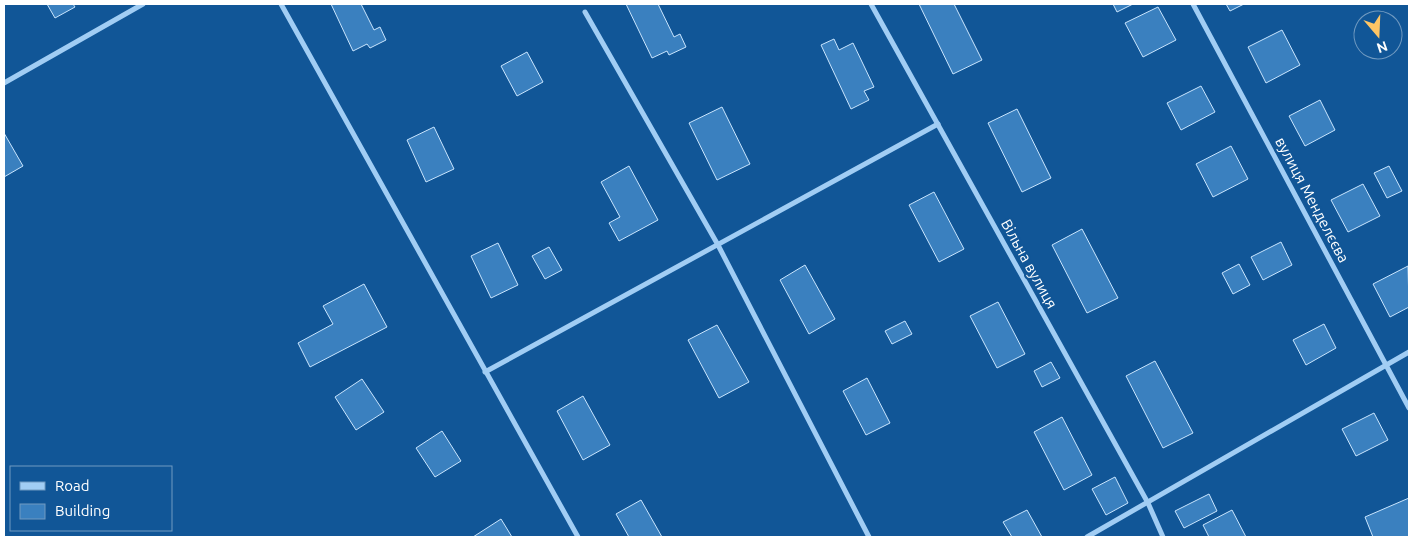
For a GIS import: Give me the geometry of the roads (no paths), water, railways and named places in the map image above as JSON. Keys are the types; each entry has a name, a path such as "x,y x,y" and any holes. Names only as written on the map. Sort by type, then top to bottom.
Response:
{"street":[{"path":"4,83 143,4"},
{"path":"281,4 578,537"},
{"name":"Вільна вулиця","path":"871,4 1148,503 1163,537"},
{"name":"вулиця Менделєєва","path":"1193,4 1409,408"},
{"path":"585,12 718,245 869,537"},
{"path":"485,372 938,124"},
{"path":"1087,537 1409,352"}]}
